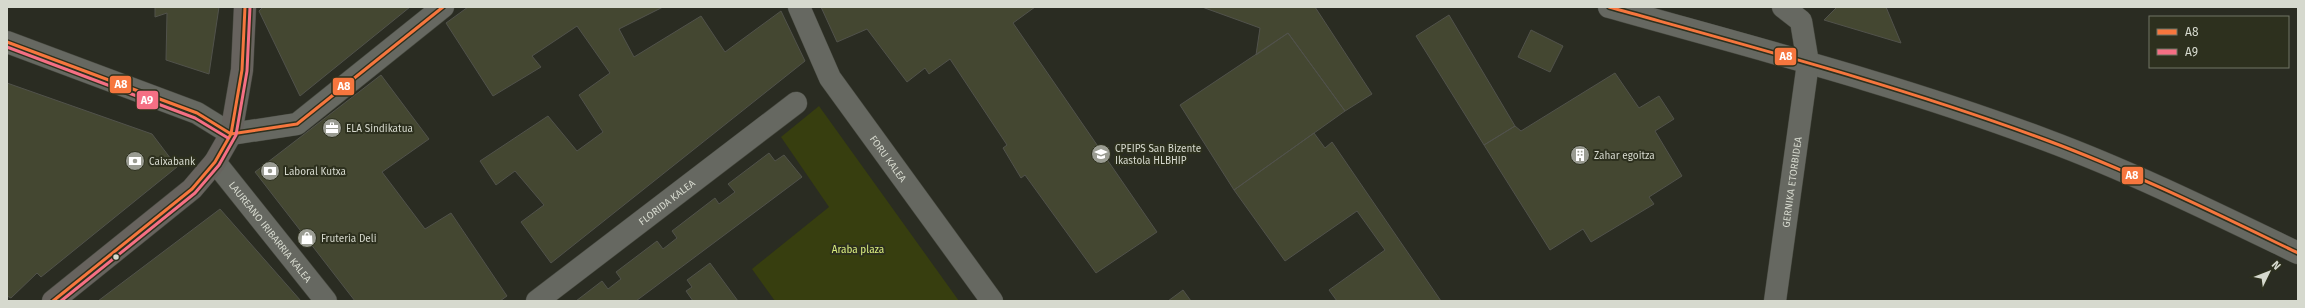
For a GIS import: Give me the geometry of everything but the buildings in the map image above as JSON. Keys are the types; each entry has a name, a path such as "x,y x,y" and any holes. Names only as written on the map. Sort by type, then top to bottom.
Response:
{"main road":[{"path":"53,301 192,189 215,162 231,134 242,70 245,7"}],"street":[{"path":"7,42 197,113 231,134 297,124 443,7"},
{"name":"FORU KALEA","path":"799,7 830,78 992,301"},
{"path":"1608,7 1926,97 2047,140 2168,191 2298,253"},
{"name":"GERNIKA ETORBIDEA","path":"1775,301 1808,63 1801,21 1782,7"},
{"name":"FLORIDA KALEA","path":"537,301 796,104"},
{"name":"LAUREANO IRIBARRIA KALEA","path":"215,162 326,301"}],"green space":[{"name":"Araba plaza","path":"819,106 959,301 775,301 752,269 829,207 781,137"}],"transit line":[{"name":"A8","path":"53,301 192,189 215,162 231,134 242,70 245,7"},
{"name":"A9","path":"61,301 195,193 219,165 236,135 247,71 250,7"},
{"name":"A8","path":"231,134 297,124 443,7"},
{"name":"A8","path":"1609,7 1884,85 2046,140 2078,152 2173,194 2298,253"},
{"name":"A8","path":"7,42 197,113 231,134"},
{"name":"A9","path":"7,47 195,118 228,138"}],"place":[{"name":"ELA Sindikatua","path":"332,128"},
{"name":"CPEIPS San Bizente Ikastola HLBHIP","path":"1101,154"},
{"name":"Zahar egoitza","path":"1580,155"},
{"name":"Caixabank","path":"135,161"},
{"name":"Laboral Kutxa","path":"270,171"},
{"name":"Fruteria Deli","path":"307,238"}]}
